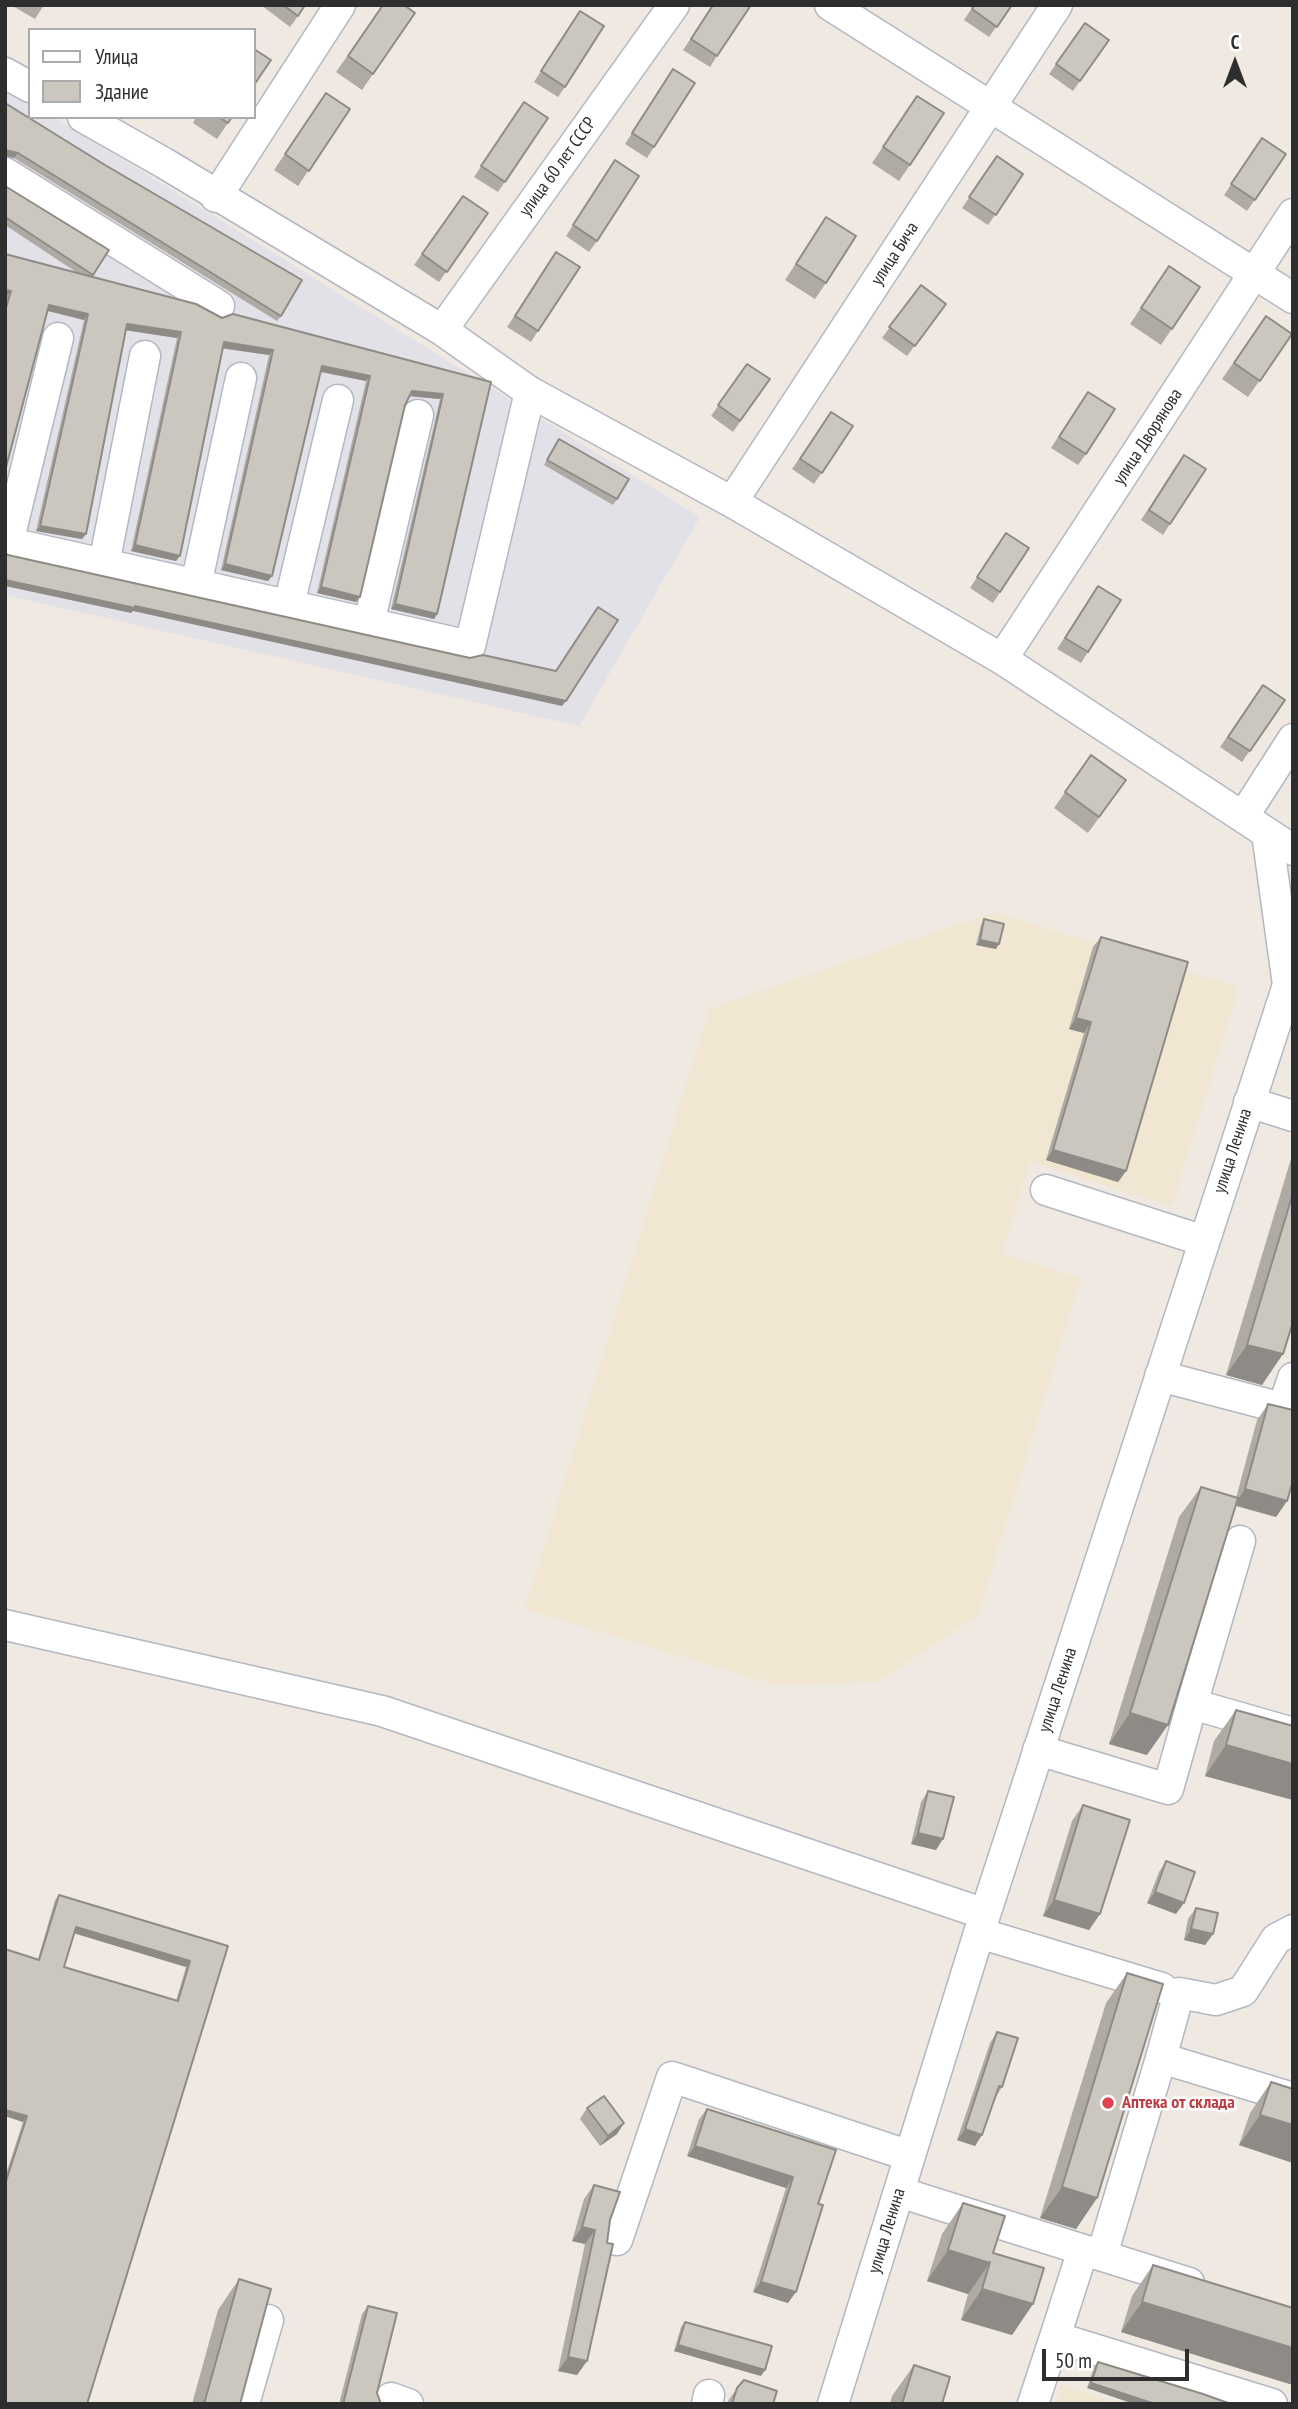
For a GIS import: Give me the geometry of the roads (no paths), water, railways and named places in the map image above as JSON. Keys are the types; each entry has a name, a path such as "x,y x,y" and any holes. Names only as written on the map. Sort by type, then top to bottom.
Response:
{"street":[{"path":"216,197 340,5"},
{"name":"улица 60 лет СССР","path":"442,330 674,5"},
{"path":"830,5 1293,298"},
{"name":"улица Бича","path":"732,502 1057,5"},
{"path":"5,73 28,86"},
{"path":"87,119 442,330 530,392 732,502 1002,659 1293,850"},
{"path":"5,173 219,306"},
{"name":"улица Дворянова","path":"1002,659 1293,214"},
{"path":"58,338 7,543 470,646 530,392"},
{"path":"104,564 145,356"},
{"path":"196,585 241,378"},
{"path":"289,606 338,400"},
{"path":"369,623 418,415"},
{"path":"1290,983 1255,825 1293,739"},
{"name":"улица Ленина","path":"833,2404 982,1923 1290,983"},
{"path":"1250,1102 1293,1116"},
{"path":"1046,1190 1204,1241"},
{"path":"1160,1376 1288,1409 1293,1378"},
{"path":"1038,1750 1168,1789 1240,1541"},
{"path":"5,1625 382,1711 1179,1993 1216,2000 1243,1991 1276,1939 1293,1930"},
{"path":"1192,1704 1293,1733"},
{"path":"1033,2404 1055,2337 1093,2252 1161,2058 1179,1993"},
{"path":"1161,2058 1293,2098"},
{"path":"617,2240 672,2077 910,2156"},
{"path":"899,2192 1217,2291"},
{"path":"244,2404 268,2320"},
{"path":"1055,2337 1272,2404"},
{"path":"389,2404 391,2398 408,2404"}],"place":[{"name":"Аптека от склада","path":"1108,2103"}]}
